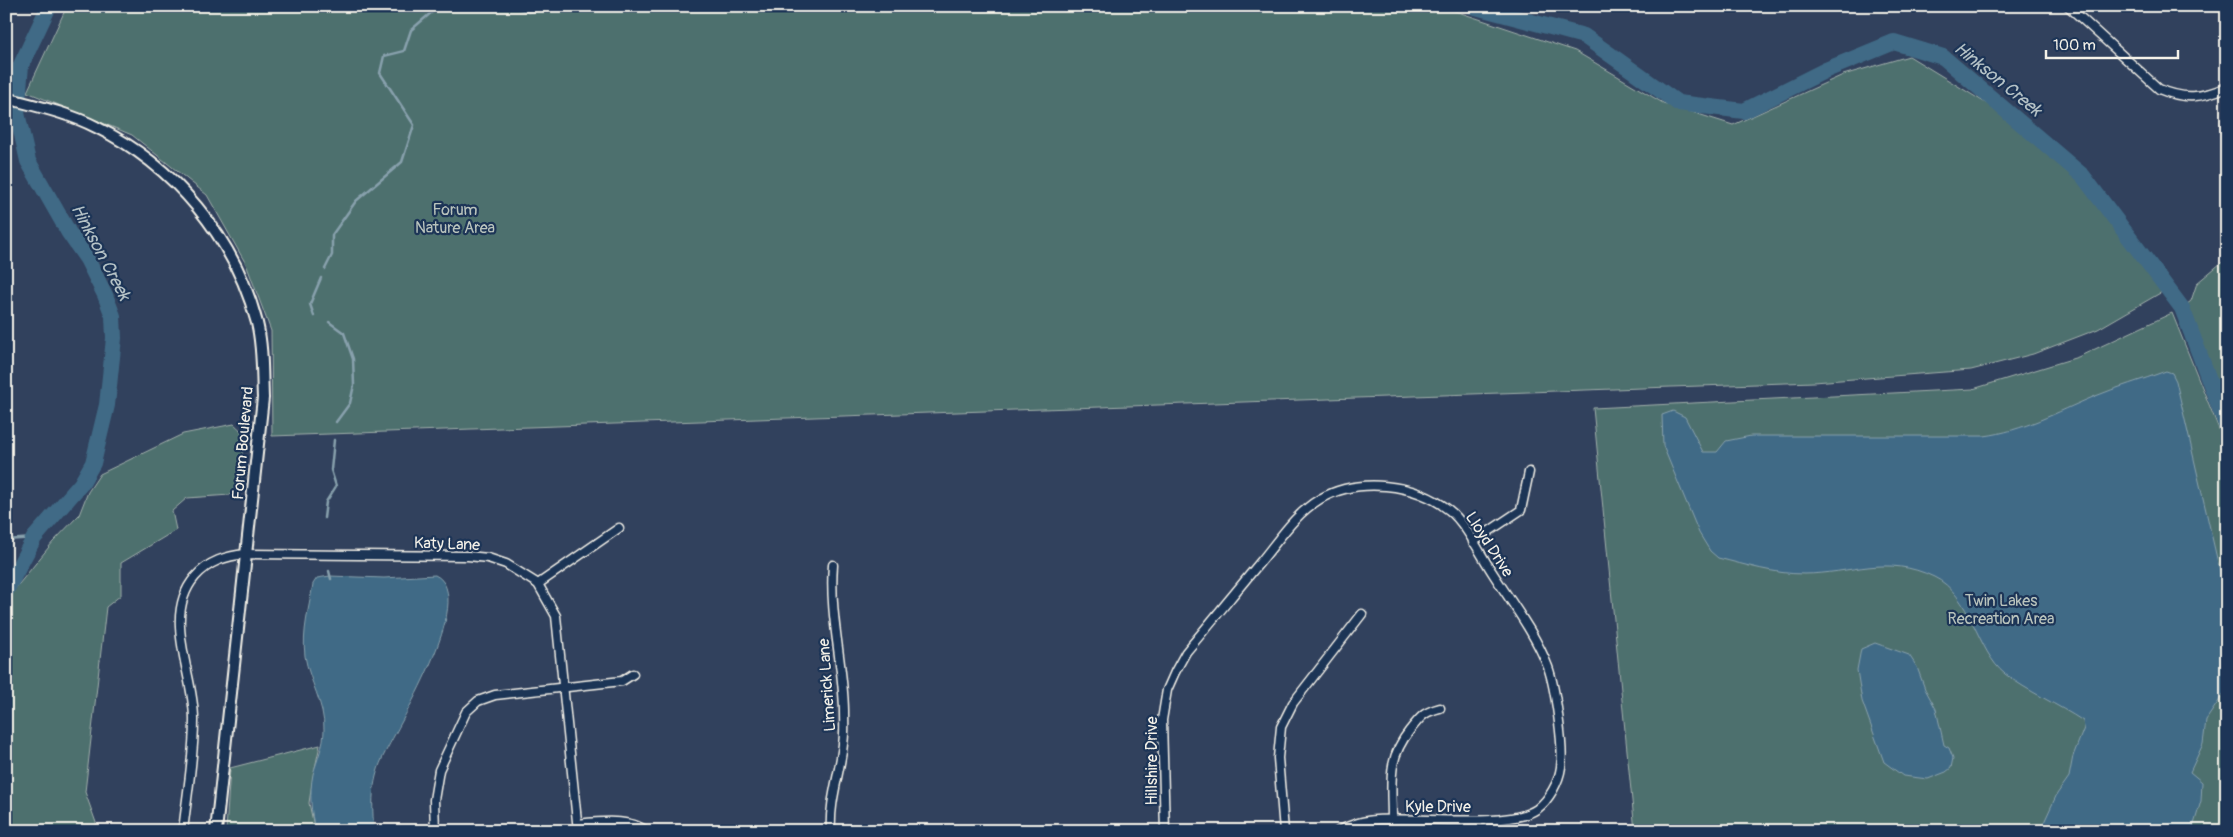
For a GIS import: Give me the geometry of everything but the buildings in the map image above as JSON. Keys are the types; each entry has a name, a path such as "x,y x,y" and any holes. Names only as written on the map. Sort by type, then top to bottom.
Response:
{"street":[{"path":"2068,6 2159,89 2173,95 2191,97 2208,95 2227,86"},
{"name":"Forum Boulevard","path":"6,98 46,109 95,126 137,150 171,178 202,211 222,242 240,277 257,323 262,363 263,398 216,831"},
{"path":"1474,542 1521,510 1529,472"},
{"name":"Lloyd Drive","path":"1167,690 1186,652 1297,517 1320,499 1344,489 1380,486 1414,490 1432,498 1452,511 1474,542 1541,651 1554,687 1561,767 1555,787 1538,808"},
{"path":"538,584 619,528"},
{"name":"Katy Lane","path":"183,831 194,722 194,701 181,641 181,602 188,586 200,572 221,558 246,554 488,558 506,564 538,584 556,616 578,827"},
{"name":"Limerick Lane","path":"830,831 830,819 843,744 844,726 844,708 832,586 833,566"},
{"path":"1284,831 1278,758 1281,727 1293,703 1362,614"},
{"path":"435,831 434,800 439,770 466,712 478,701 494,695 622,681 633,674"},
{"name":"Hillshire Drive","path":"1165,831 1162,720 1167,690"},
{"path":"1392,819 1392,764 1394,754 1402,740 1424,712 1440,708"},
{"name":"Kyle Drive","path":"1338,831 1365,821 1392,819 1498,820 1518,817 1538,808"},
{"path":"578,827 605,821 622,823 646,831"}],"green space":[{"name":"Forum Nature Area","path":"67,6 1440,6 1575,51 1663,103 1733,125 1843,75 1909,56 1997,110 2091,187 2162,292 2098,329 2033,354 1971,370 1814,382 272,436 271,331 246,264 207,195 132,135 27,92"},
{"path":"2227,258 2227,427 2182,308 2191,301 2197,283"},
{"name":"Twin Lakes Recreation Area","path":"2172,313 2227,449 2227,831 1635,831 1593,408 1973,389 2078,357"},
{"path":"234,424 244,437 241,467 242,483 230,495 187,498 172,511 176,530 121,563 121,595 106,607 85,792 99,831 6,831 6,600 53,542 79,515 88,492 100,474 183,434"},
{"path":"320,745 309,803 315,831 226,831 230,768"}],"water":[{"path":"2166,371 2172,373 2176,381 2227,602 2227,689 2206,720 2203,744 2190,772 2202,782 2201,801 2192,831 2040,831 2057,794 2069,777 2073,756 2084,728 2083,721 2005,674 1987,652 1957,596 1947,585 1934,577 1917,570 1885,566 1793,574 1761,569 1718,558 1710,551 1699,533 1663,446 1662,415 1673,411 1685,417 1703,452 1717,452 1726,441 1751,436 1984,436 1998,434 2040,420 2102,393"},
{"path":"435,575 446,588 448,609 430,664 378,768 373,794 374,831 315,831 311,789 313,774 322,746 324,720 307,665 304,647 306,620 313,584 317,578 330,576 384,578"},
{"path":"1875,643 1909,655 1917,667 1925,689 1936,709 1944,745 1949,748 1953,758 1951,768 1946,772 1928,779 1903,776 1884,762 1862,701 1857,670 1861,649"}],"waterway":[{"name":"Hinkson Creek","path":"6,591 34,538 81,484 93,463 107,405 114,338 113,316 105,295 87,259 69,233 28,161 17,113 21,65 49,6"},
{"path":"325,269 332,255 332,235 356,201 402,162 414,125 380,73 384,56 404,51 411,30 439,6"},
{"path":"512,6 529,12 541,10 544,6"},
{"name":"Hinkson Creek","path":"1472,6 1584,36 1678,103 1744,111 1826,70 1894,42 1943,57 2083,176 2182,308 2227,427"},
{"path":"314,316 310,304 321,278"},
{"path":"329,322 344,333 353,359 354,385 350,403 336,422"},
{"path":"324,518 326,502 336,486 331,470 334,440"},
{"path":"6,540 34,538"},
{"path":"329,571 331,579"}]}
